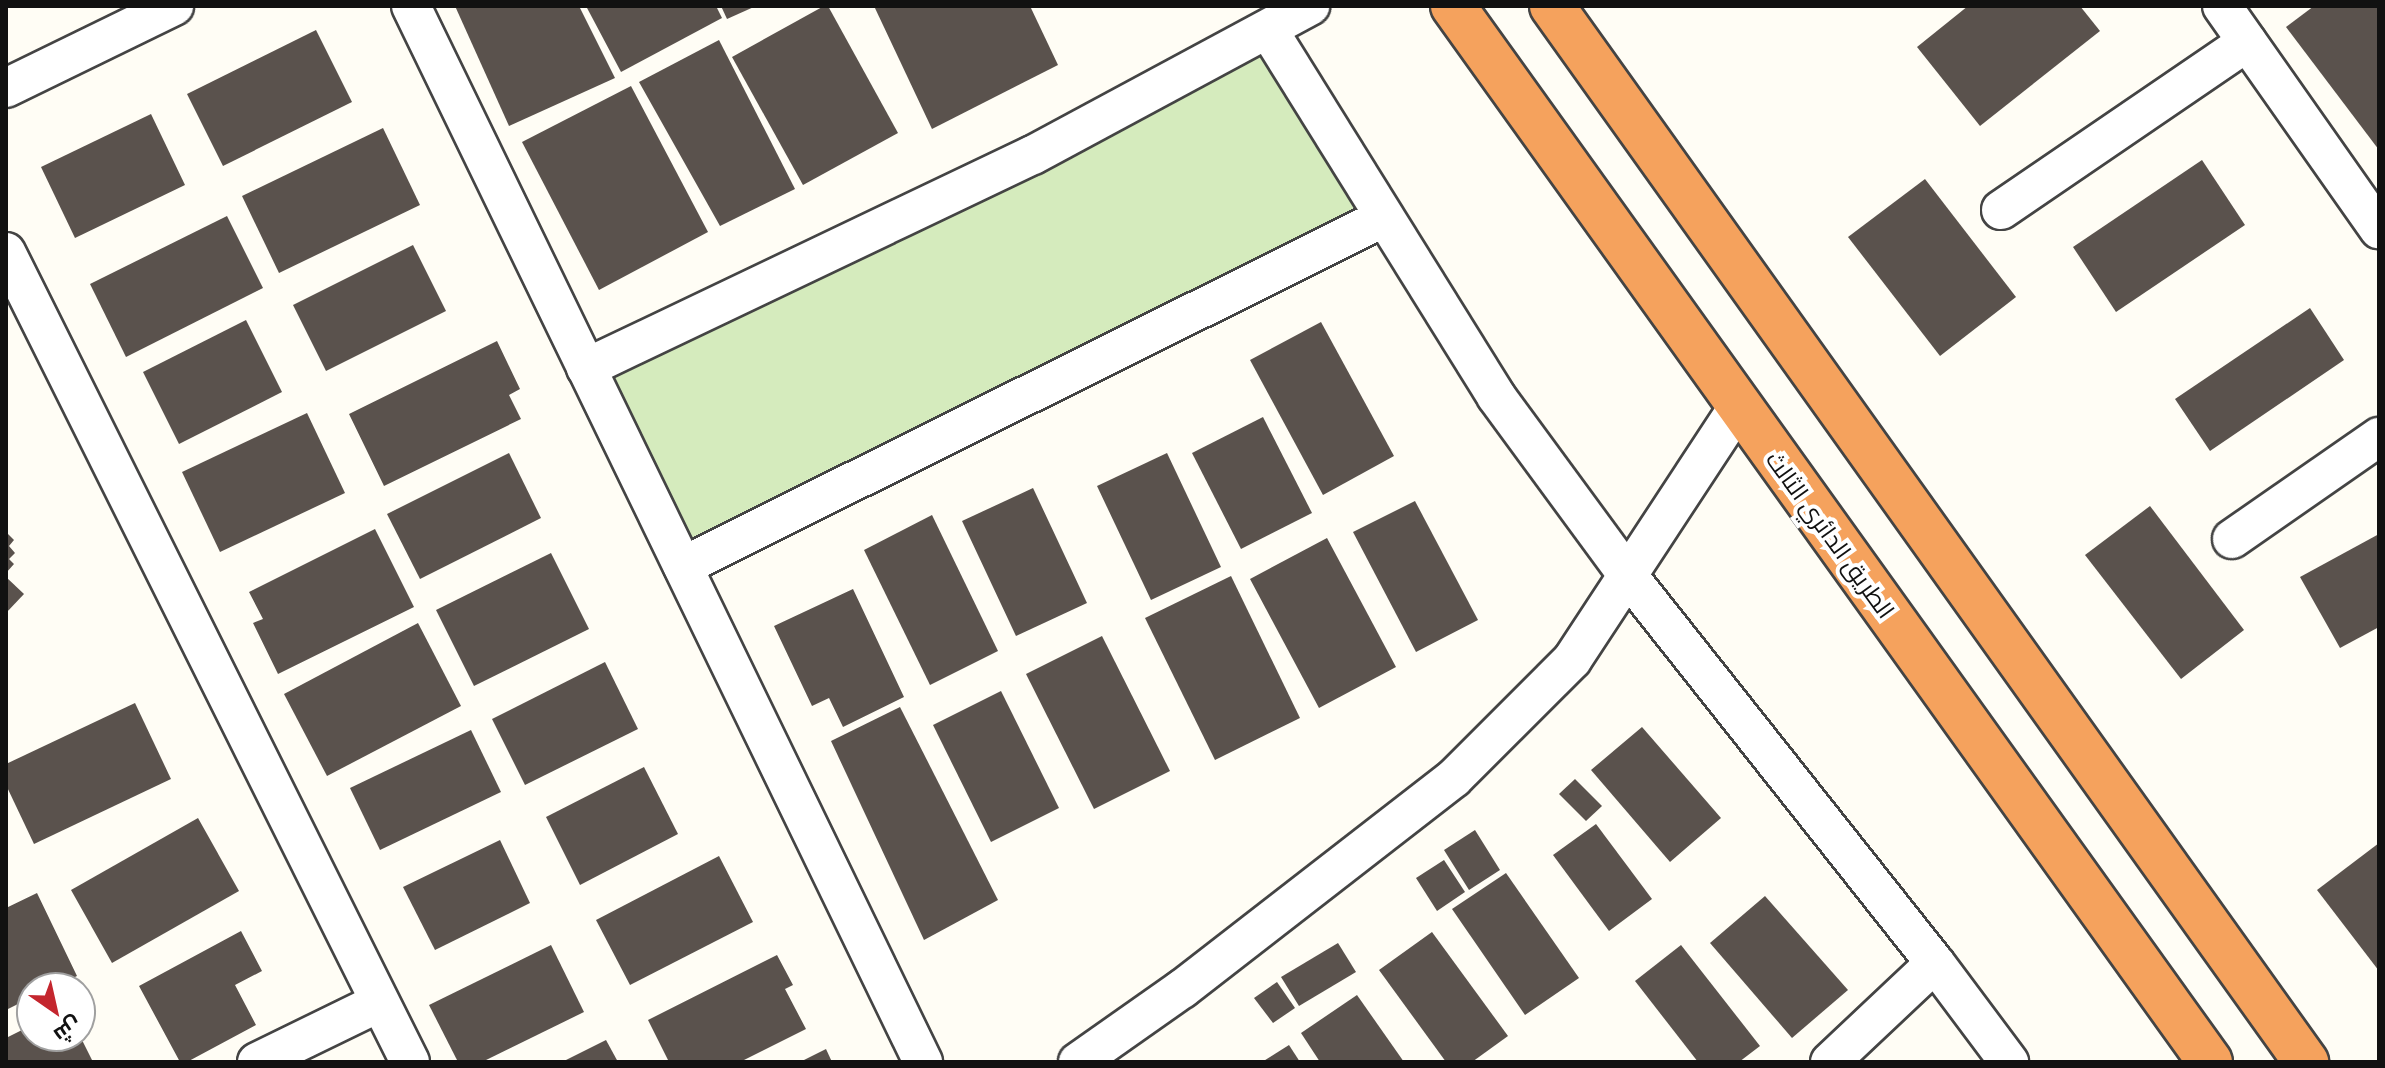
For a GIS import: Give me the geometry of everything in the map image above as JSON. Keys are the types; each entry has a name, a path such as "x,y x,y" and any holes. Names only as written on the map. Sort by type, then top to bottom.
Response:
{"highway":[{"name":"الطريق الدائري الثالث","path":"1453,6 2210,1062"},
{"path":"1552,6 2306,1062"}],"street":[{"path":"6,88 174,6"},
{"path":"411,6 923,1062"},
{"path":"586,368 1033,155 1269,31 1310,6"},
{"path":"2222,6 2379,229"},
{"path":"1269,31 1496,396 1629,577 1935,963 2009,1062"},
{"path":"2001,210 2247,42"},
{"path":"683,566 1383,218"},
{"path":"6,252 410,1062"},
{"path":"1078,1062 1182,989 1454,778 1572,660 1738,407"},
{"path":"2232,539 2379,437"},
{"path":"1830,1062 1935,963"},
{"path":"257,1062 378,1003"}],"green space":[{"path":"1264,35 1380,220 675,569 580,372"}],"building":[{"path":"455,6 579,6 615,78 509,126"},
{"path":"586,6 716,6 722,18 621,72"},
{"path":"721,6 756,6 727,19"},
{"path":"828,6 898,133 803,185 732,57"},
{"path":"874,6 1030,6 1058,65 932,129"},
{"path":"1968,6 2080,6 2100,31 1980,126 1917,47"},
{"path":"2314,6 2379,6 2379,150 2286,27"},
{"path":"316,30 352,102 223,166 187,94"},
{"path":"719,40 795,189 720,226 639,82"},
{"path":"631,86 708,232 599,290 522,142"},
{"path":"151,114 185,185 75,238 41,167"},
{"path":"383,128 420,205 279,273 242,196"},
{"path":"2202,160 2245,225 2116,312 2073,247"},
{"path":"1925,179 2016,297 1940,356 1848,237"},
{"path":"227,216 263,288 126,357 90,284"},
{"path":"413,245 446,311 326,371 293,305"},
{"path":"2310,308 2344,360 2210,451 2175,399"},
{"path":"246,320 282,392 179,444 143,372"},
{"path":"1321,322 1394,456 1323,495 1250,360"},
{"path":"497,341 520,389 509,395 521,419 384,486 349,414"},
{"path":"307,413 345,493 220,552 182,472"},
{"path":"1263,417 1312,513 1241,549 1192,453"},
{"path":"509,453 541,518 420,579 387,514"},
{"path":"1167,453 1221,567 1151,600 1097,486"},
{"path":"1033,488 1087,603 1016,636 962,521"},
{"path":"1415,501 1478,620 1416,652 1353,532"},
{"path":"2150,506 2244,630 2181,679 2085,555"},
{"path":"932,515 998,651 930,685 864,550"},
{"path":"375,529 414,607 278,674 253,623 263,619 249,592"},
{"path":"6,532 14,540 9,546 15,553 9,559 14,564 6,573"},
{"path":"2379,534 2379,627 2340,648 2300,577"},
{"path":"1327,538 1396,667 1319,708 1250,579"},
{"path":"551,553 589,629 474,686 436,610"},
{"path":"1231,576 1300,718 1215,760 1145,618"},
{"path":"6,577 24,594 6,613"},
{"path":"853,589 904,697 843,727 829,698 812,706 774,626"},
{"path":"418,623 461,706 327,776 284,694"},
{"path":"1102,636 1170,771 1094,809 1026,674"},
{"path":"605,662 638,729 525,785 492,719"},
{"path":"1001,691 1059,808 991,842 933,725"},
{"path":"135,703 171,779 34,844 6,785 6,764"},
{"path":"900,707 998,900 924,940 831,741"},
{"path":"1642,727 1721,818 1670,862 1591,770"},
{"path":"471,730 501,792 380,850 350,788"},
{"path":"644,767 678,834 580,885 546,817"},
{"path":"1575,779 1602,806 1586,821 1559,794"},
{"path":"198,818 239,891 112,963 71,890"},
{"path":"1596,824 1652,899 1609,931 1553,855"},
{"path":"1475,830 1500,870 1469,890 1444,850"},
{"path":"500,840 530,903 435,950 403,887"},
{"path":"2379,843 2379,971 2317,890"},
{"path":"719,856 753,922 630,985 596,920"},
{"path":"1444,860 1465,892 1437,911 1416,878"},
{"path":"1506,873 1579,978 1525,1015 1452,909"},
{"path":"37,893 75,972 16,972 16,1005 6,1010 6,908"},
{"path":"1765,896 1848,990 1792,1038 1710,943"},
{"path":"241,931 262,971 235,985 256,1025 187,1062 180,1062 139,986"},
{"path":"1432,932 1508,1036 1472,1062 1446,1062 1379,970"},
{"path":"1338,943 1356,972 1299,1006 1281,977"},
{"path":"551,945 584,1012 482,1062 458,1062 429,1005"},
{"path":"1681,945 1760,1046 1739,1062 1698,1062 1635,981"},
{"path":"777,955 793,985 785,989 806,1029 740,1062 669,1062 648,1020"},
{"path":"1277,982 1295,1008 1273,1023 1254,998"},
{"path":"1357,995 1404,1062 1320,1062 1301,1033"},
{"path":"16,1033 16,1052 88,1052 93,1062 6,1062 6,1038"},
{"path":"606,1040 618,1062 562,1062"},
{"path":"1289,1045 1300,1062 1262,1062"},
{"path":"826,1049 832,1062 800,1062"}]}
